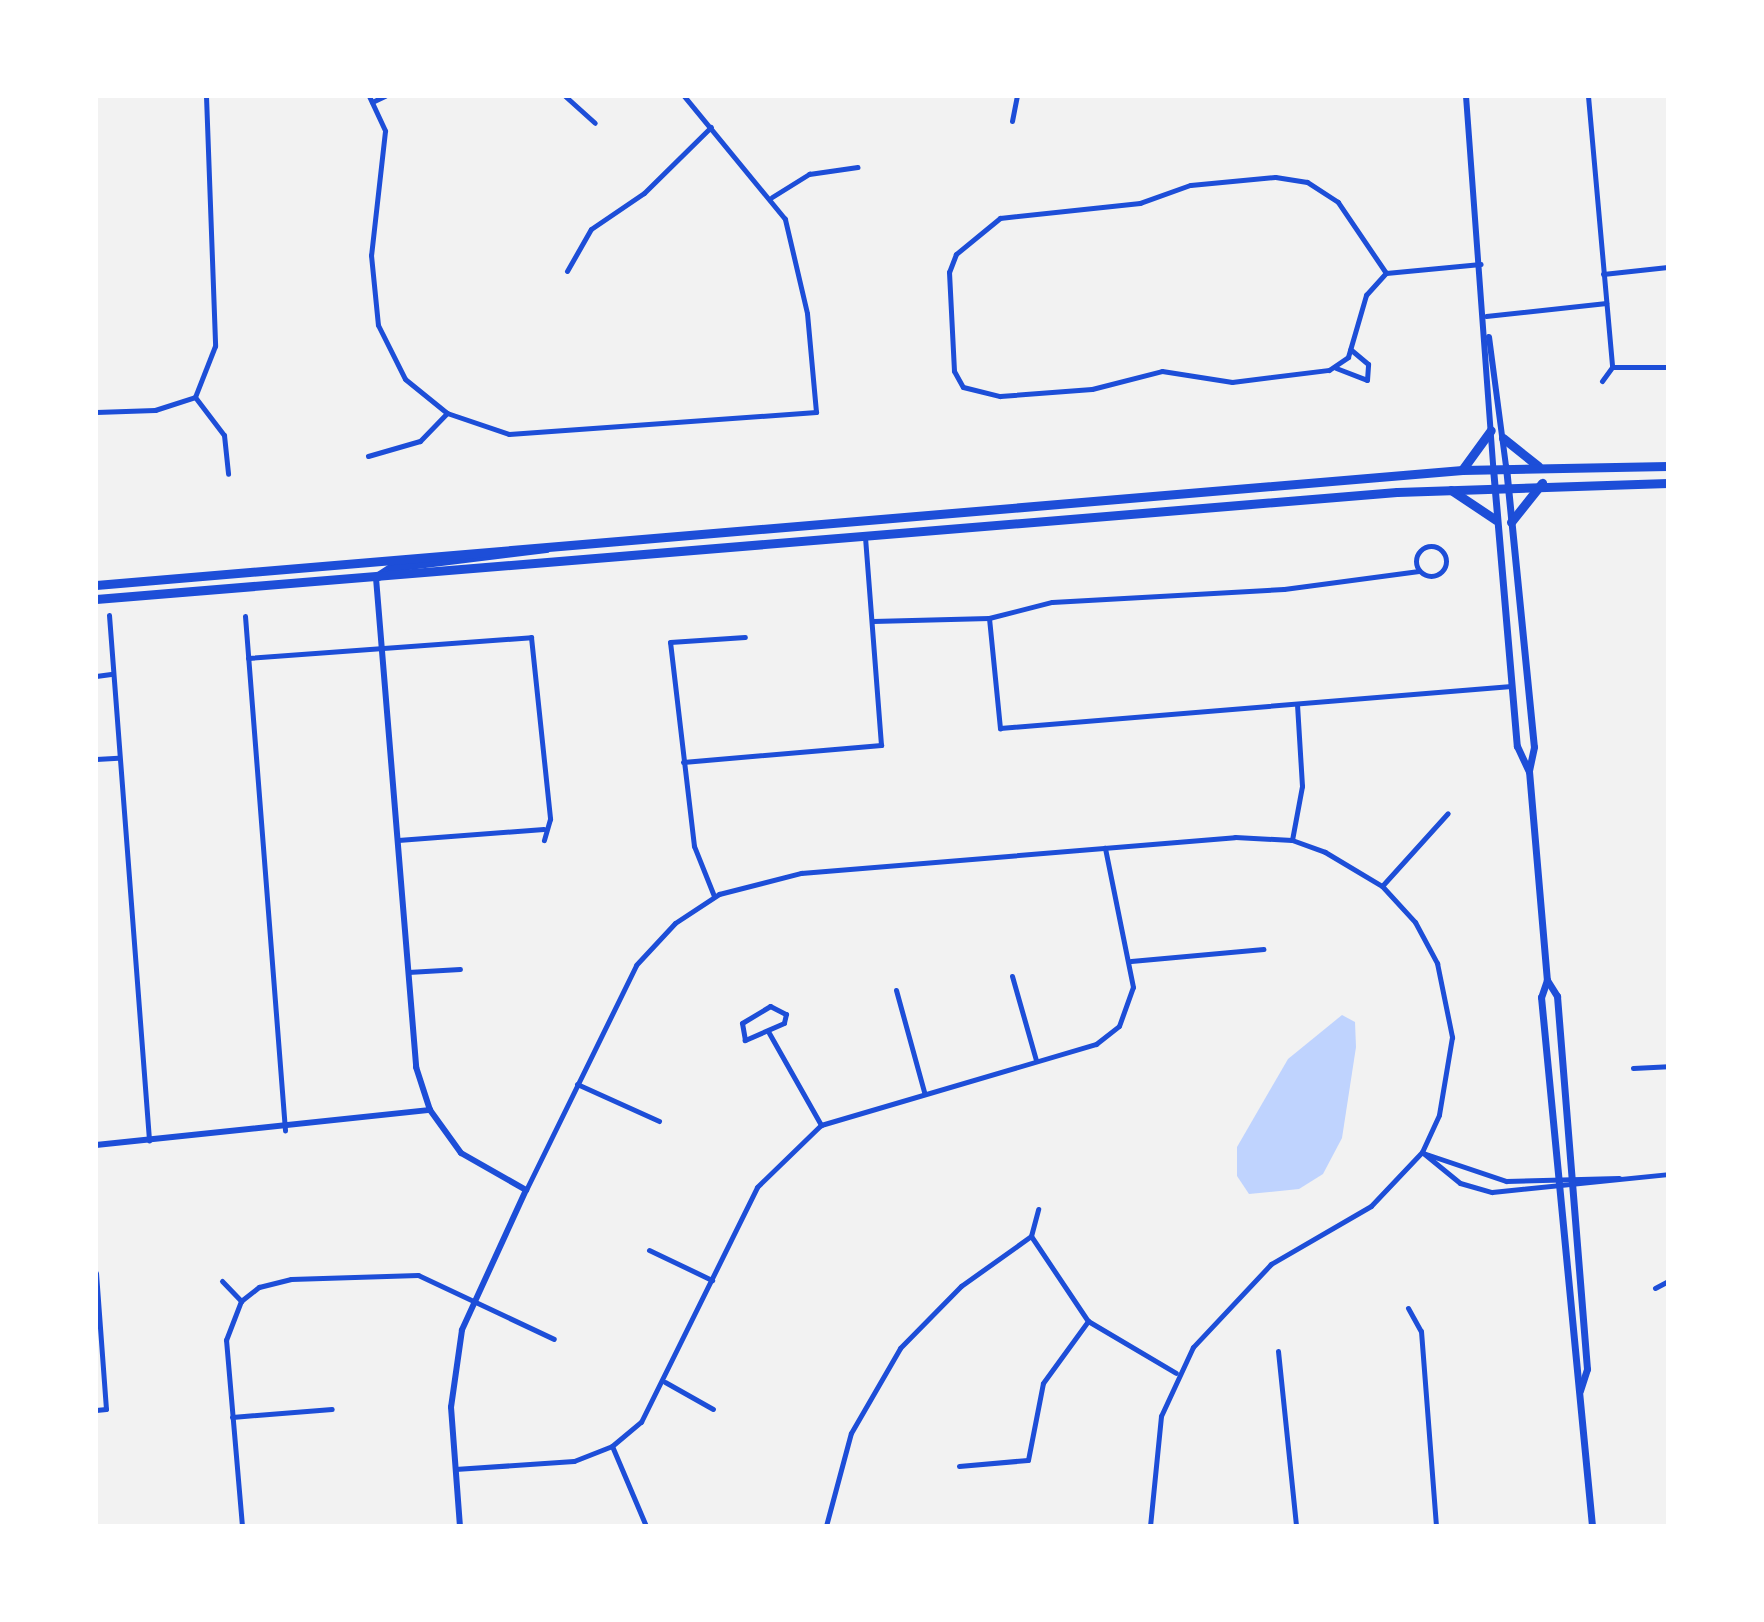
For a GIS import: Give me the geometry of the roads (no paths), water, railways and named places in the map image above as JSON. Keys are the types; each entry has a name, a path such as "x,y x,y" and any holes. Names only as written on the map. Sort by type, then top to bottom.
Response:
{"highway":[{"path":"1462,470 1491,430"},
{"path":"1503,438 1538,466"},
{"path":"96,585 1462,470 1538,466 1668,466"},
{"path":"1511,522 1542,483"},
{"path":"96,599 1448,488 1542,483 1668,483"},
{"path":"1448,488 1481,503 1496,520"},
{"path":"376,578 392,567 536,554 549,546"}],"main road":[{"path":"1506,467 1534,747 1529,771 1547,980 1541,997 1571,1367 1580,1391 1592,1526"},
{"path":"1493,468 1517,746 1529,771"},
{"path":"1547,980 1557,996 1572,1176 1587,1369 1580,1391"}],"street":[{"path":"195,397 215,346 206,96"},
{"path":"385,96 370,99 385,131 371,255 378,325 405,379 447,413 509,434 816,412 807,313 785,219 772,197 684,96"},
{"path":"565,96 595,123"},
{"path":"1012,121 1017,96"},
{"path":"1466,96 1486,316 1493,468"},
{"path":"1588,96 1612,367 1602,381"},
{"path":"567,271 591,229 644,193 711,127"},
{"path":"772,197 809,174 858,167"},
{"path":"1350,349 1368,364 1367,380 1335,368 1232,382 1162,371 1092,389 980,395 954,371 947,292 956,254 1000,218 1140,203 1190,185 1275,177 1307,182 1338,202 1386,273"},
{"path":"1335,368 1350,349 1366,295 1386,273 1481,264"},
{"path":"1603,274 1668,267"},
{"path":"1486,316 1606,303"},
{"path":"1487,330 1506,467"},
{"path":"1612,367 1668,367"},
{"path":"96,412 155,410 195,397"},
{"path":"195,397 224,435 228,474"},
{"path":"368,456 420,441 447,413"},
{"path":"683,762 881,745 865,535"},
{"path":"873,621 989,618 1052,602 1284,589 1419,571 1442,571 1442,551 1420,551 1419,571"},
{"path":"376,578 416,1067 430,1110 461,1153 526,1190"},
{"path":"109,615 111,674 149,1141"},
{"path":"245,616 285,1130"},
{"path":"989,618 1000,728 1511,686"},
{"path":"248,658 531,637 535,648 550,819 544,829 544,840"},
{"path":"714,896 694,846 670,642 745,637"},
{"path":"535,648 544,647"},
{"path":"96,676 111,674"},
{"path":"1292,840 1302,786 1297,704"},
{"path":"96,759 118,758"},
{"path":"1382,886 1448,813"},
{"path":"398,840 544,829"},
{"path":"460,1526 452,1380 474,1296 636,965 675,923 714,896 801,873 1105,848 1292,840 1382,886 1415,922 1449,1000 1449,1074 1422,1152 1371,1206 1271,1264 1237,1293 1176,1373 1153,1453 1150,1526"},
{"path":"455,1469 574,1461 612,1446 641,1422 665,1382 757,1187 821,1125 924,1092 1096,1044 1119,1026 1130,1003 1131,961 1114,915 1105,848"},
{"path":"1131,961 1263,949"},
{"path":"408,972 460,969"},
{"path":"1012,976 1036,1060"},
{"path":"896,990 924,1092"},
{"path":"780,1007 784,1023 769,1033 745,1040 742,1023 780,1007"},
{"path":"769,1033 821,1125"},
{"path":"1633,1068 1668,1066"},
{"path":"577,1084 659,1121"},
{"path":"96,1145 285,1130 430,1110"},
{"path":"1422,1152 1506,1181 1572,1176 1621,1179"},
{"path":"1422,1152 1460,1183 1492,1192 1573,1189 1668,1174"},
{"path":"826,1526 851,1433 900,1348 961,1286 1031,1236 1038,1209"},
{"path":"1031,1236 1088,1321 1176,1373"},
{"path":"649,1250 712,1280"},
{"path":"96,1410 106,1409 97,1273"},
{"path":"242,1526 226,1340 241,1301 291,1279 380,1273 418,1275 474,1296 554,1339"},
{"path":"222,1281 241,1301"},
{"path":"1655,1288 1668,1281"},
{"path":"1408,1308 1421,1331 1436,1526"},
{"path":"959,1466 1028,1460 1043,1383 1088,1321"},
{"path":"1278,1351 1296,1526"},
{"path":"665,1382 713,1409"},
{"path":"232,1417 332,1409"},
{"path":"1667,1419 1668,1445"},
{"path":"612,1446 646,1526"}],"water":[{"path":"1342,1015 1355,1022 1356,1047 1342,1138 1323,1174 1299,1189 1249,1194 1237,1176 1237,1147 1288,1059"}]}
